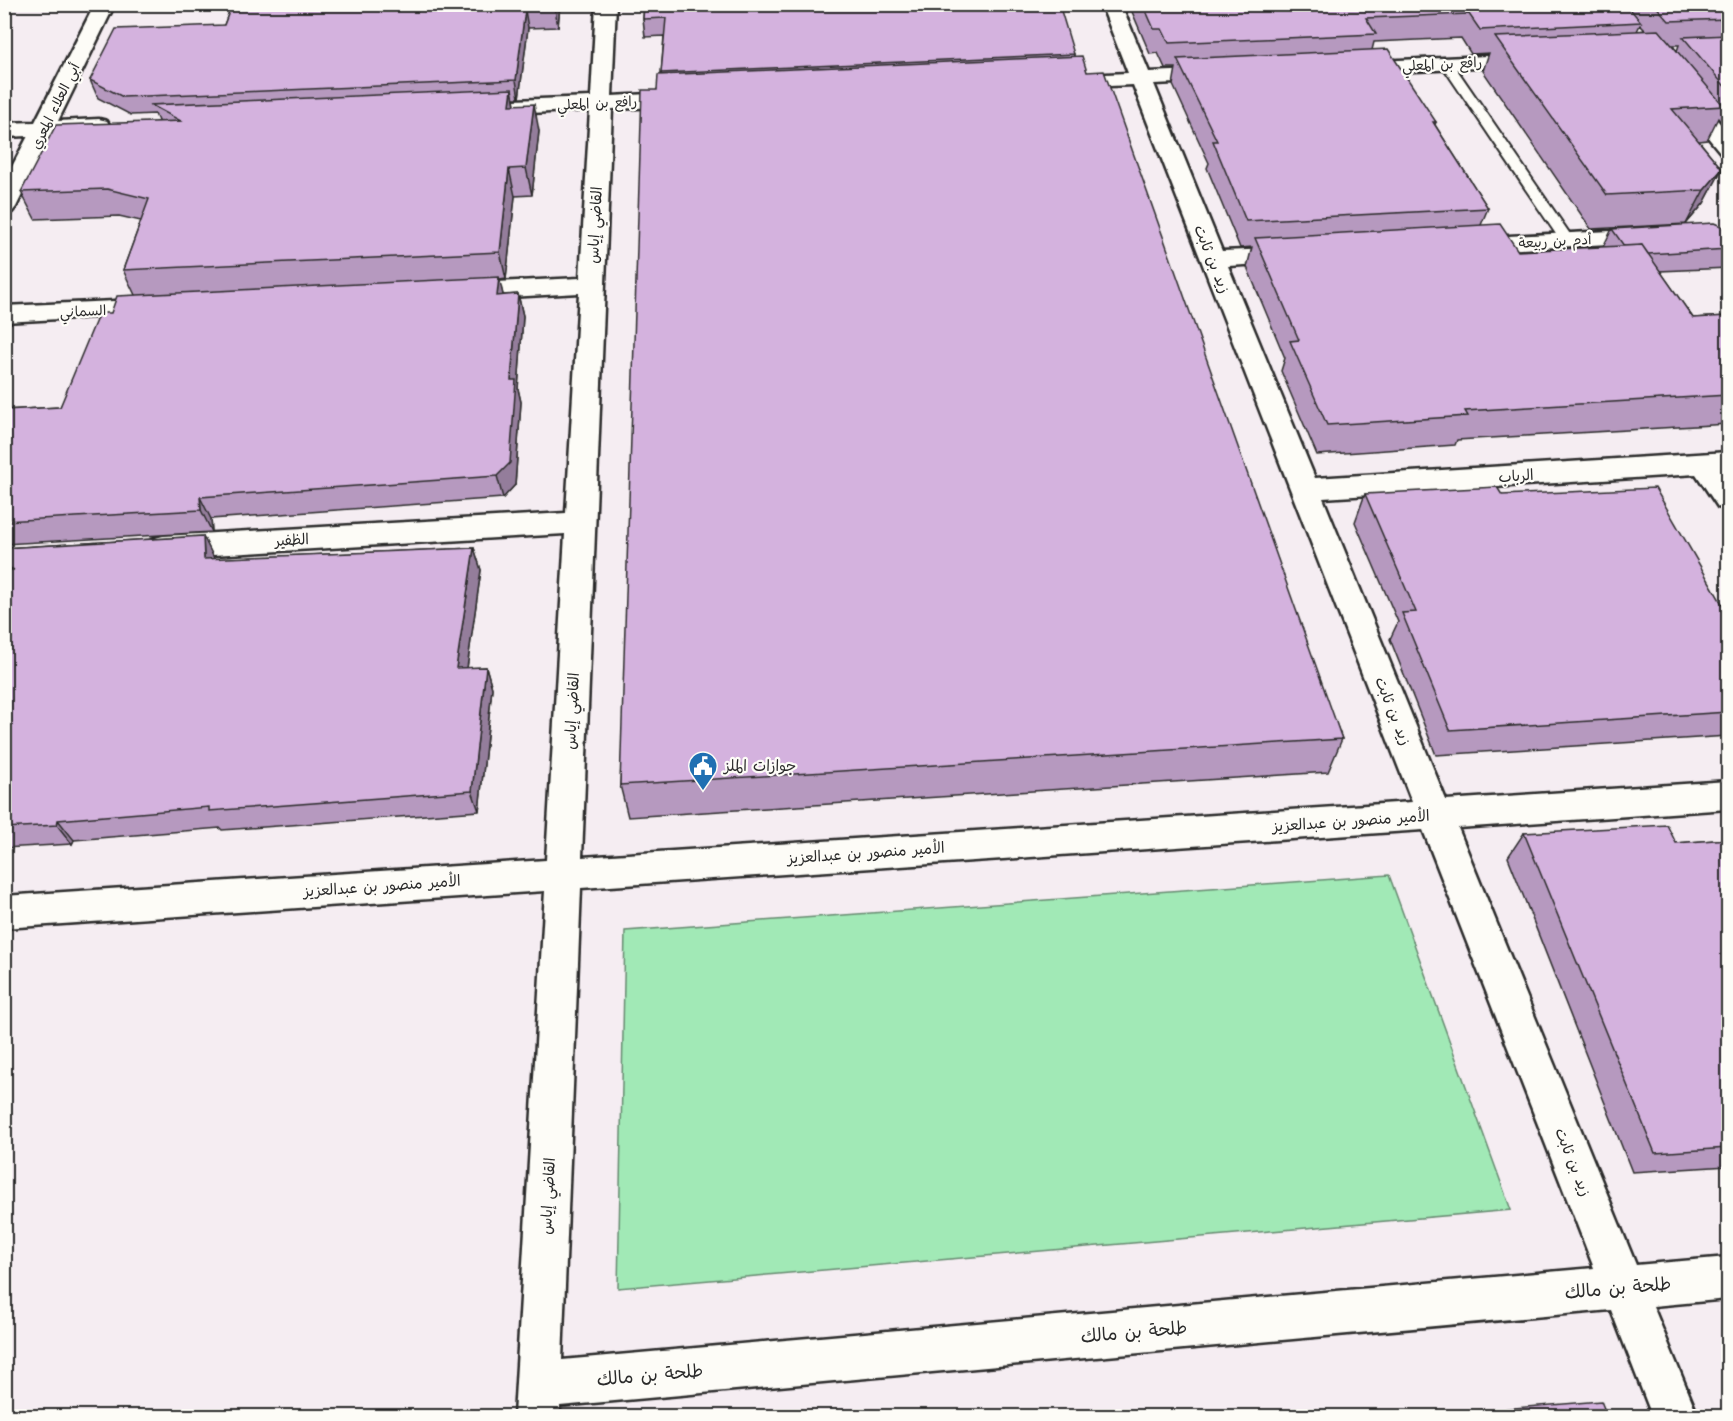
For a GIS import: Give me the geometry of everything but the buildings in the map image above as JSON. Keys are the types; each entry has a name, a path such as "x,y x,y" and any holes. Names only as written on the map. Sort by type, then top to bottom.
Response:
{"street":[{"name":"أبي العلاء المعري","path":"4,207 105,4"},
{"name":"القاضي إياس","path":"538,1401 606,4"},
{"name":"زيد بن ثابت","path":"1111,4 1675,1416"},
{"name":"رافع بن المعلي","path":"1329,69 1549,59"},
{"path":"1044,83 1234,74"},
{"path":"1672,80 1728,147"},
{"name":"رافع بن المعلي","path":"471,109 709,98"},
{"path":"4,130 115,125"},
{"name":"أدم بن ربيعة","path":"1449,246 1671,235"},
{"path":"1212,259 1318,253"},
{"path":"428,293 592,285"},
{"name":"السماني","path":"4,314 181,306"},
{"path":"1716,463 1728,500"},
{"name":"الرباب","path":"1304,489 1716,463"},
{"name":"الظفير","path":"134,549 580,523"},
{"name":"الأمير منصور بن عبدالعزيز","path":"4,912 1728,795"},
{"name":"طلحة بن مالك","path":"538,1401 1728,1278"}],"lane":[{"path":"1447,64 1567,240"}],"green space":[{"path":"1389,875 1511,1210 618,1288 625,931"}],"place":[{"name":"جوازات الملز","path":"703,792"}]}
